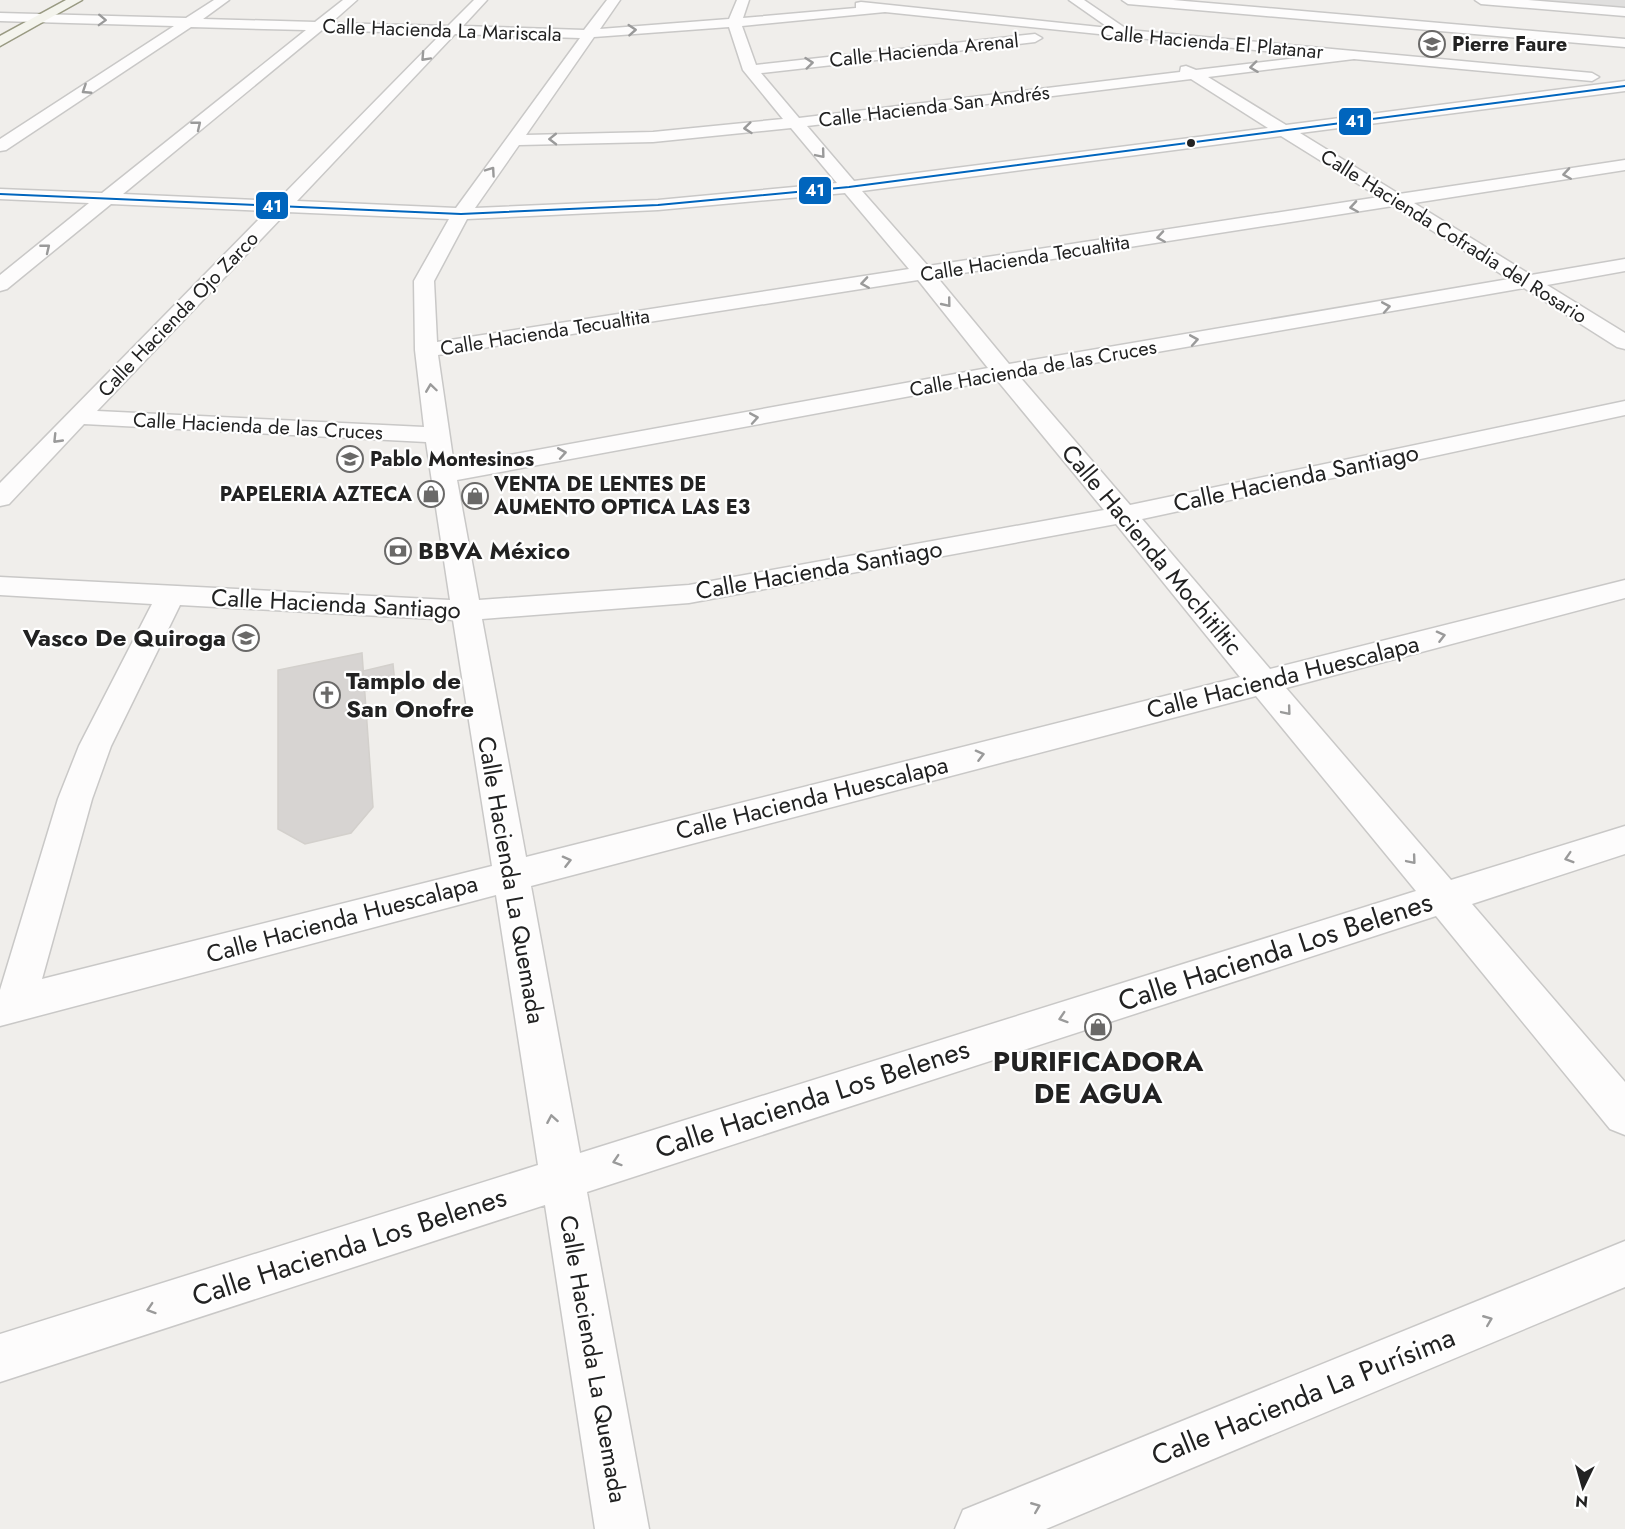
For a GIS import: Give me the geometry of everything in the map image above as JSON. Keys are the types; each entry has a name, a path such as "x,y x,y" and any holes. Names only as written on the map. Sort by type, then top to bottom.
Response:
{"main road":[{"path":"0,42 76,0"}],"street":[{"path":"0,146 223,0"},
{"path":"0,285 351,0"},
{"name":"Calle Hacienda Ojo Zarco","path":"0,498 481,0"},
{"name":"Calle Hacienda La Quemada","path":"615,0 461,214 424,281 426,350 443,475 622,1529"},
{"path":"1075,0 1155,51"},
{"path":"1128,0 1625,43"},
{"path":"1481,0 1625,12"},
{"name":"Calle Hacienda El Platanar","path":"810,1 1127,34 1625,80"},
{"path":"1409,8 1419,61"},
{"name":"Calle Hacienda La Mariscala","path":"0,17 590,33 738,12 883,9"},
{"name":"Calle Hacienda Mochitiltic","path":"738,12 750,70 924,274 1003,372 1625,1114"},
{"name":"Calle Hacienda Arenal","path":"750,70 1098,31"},
{"name":"Calle Hacienda San Andrés","path":"513,140 654,137 794,123 1354,55"},
{"name":"Calle Hacienda Cofradia del Rosario","path":"1174,63 1625,342"},
{"path":"0,194 461,214 658,205 849,187 1625,86"},
{"name":"Calle Hacienda Tecualtita","path":"426,350 1625,165"},
{"name":"Calle Hacienda de las Cruces","path":"443,475 1003,372 1625,265"},
{"name":"Calle Hacienda Santiago","path":"0,586 465,611 689,594 1123,515 1625,408"},
{"name":"Calle Hacienda de las Cruces","path":"78,417 437,435"},
{"name":"Calle Hacienda Huescalapa","path":"8,1006 1625,589"},
{"path":"8,1006 75,799 95,746 171,596"},
{"name":"Calle Hacienda Los Belenes","path":"0,1358 1625,840"},
{"name":"Calle Hacienda La Purísima","path":"982,1529 1625,1264"}],"shaded area":[{"path":"1517,0 1625,0 1625,9"}],"building":[{"path":"362,653 373,807 351,833 305,844 278,829 278,670"},
{"path":"393,664 395,684 365,691 363,671"}],"transit line":[{"name":"41","path":"0,194 461,214 658,205 849,187 1625,86"}],"place":[{"name":"Pierre Faure","path":"1432,44"},
{"name":"Pablo Montesinos","path":"350,459"},
{"name":"PAPELERIA AZTECA","path":"431,494"},
{"name":"VENTA DE LENTES DE AUMENTO OPTICA LAS E3","path":"475,496"},
{"name":"BBVA México","path":"398,551"},
{"name":"Vasco De Quiroga","path":"246,638"},
{"name":"Tamplo de San Onofre","path":"327,695"},
{"name":"PURIFICADORA DE AGUA","path":"1098,1027"}]}
